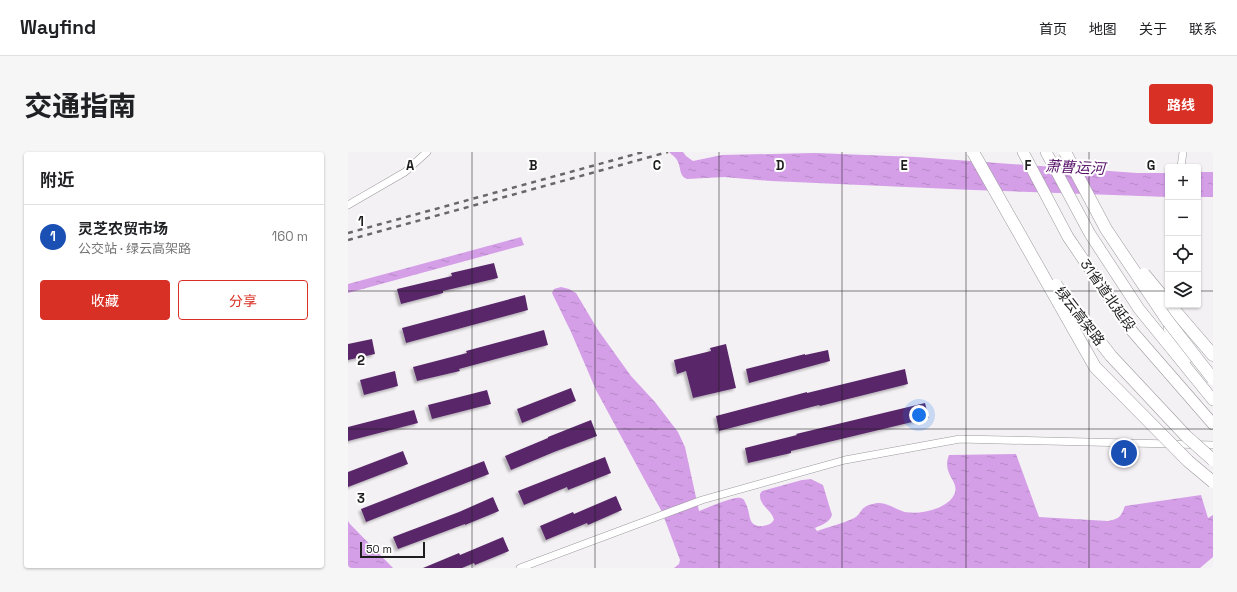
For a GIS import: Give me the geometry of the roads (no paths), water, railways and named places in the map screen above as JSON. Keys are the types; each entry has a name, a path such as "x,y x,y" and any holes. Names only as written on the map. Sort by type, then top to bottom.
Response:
{"highway":[{"name":"绿云高架路","path":"973,152 1043,269 1111,356 1186,436 1213,460"},
{"path":"973,152 1095,367 1213,488"},
{"path":"1065,152 1106,229 1167,320 1213,380"},
{"path":"1106,229 1165,298"},
{"path":"1173,308 1213,355"},
{"path":"1188,461 1213,482"}],"main road":[{"name":"31省道北延段","path":"1021,152 1068,237 1132,331 1213,424"},
{"path":"1046,152 1090,234 1139,309 1200,386 1213,400"},
{"path":"1069,152 1111,235 1168,326 1200,386"}],"street":[{"path":"348,204 405,172 427,152"},
{"path":"1181,164 1183,152"},
{"path":"520,568 702,500 845,460 960,439 1213,445"}],"water":[{"path":"669,152 683,152 693,161 722,155 815,153 916,157 1137,173 1165,173 1165,197 771,181 724,177 687,179 681,174 679,164"},
{"path":"1201,172 1213,172 1213,197 1201,197"},
{"path":"521,237 524,245 348,293 348,284"},
{"path":"561,287 576,293 598,330 631,376 655,402 678,432 685,447 699,511 727,500 741,498 744,500 752,522 758,526 763,526 774,520 771,513 761,502 760,494 762,491 811,479 823,485 832,515 828,521 815,528 817,531 850,520 858,515 866,506 876,503 886,504 905,512 925,512 946,504 954,495 955,486 947,468 949,455 1016,454 1039,517 1108,521 1120,516 1125,506 1201,495 1208,518 1213,515 1213,557 1200,568 674,568 679,564 680,560 662,512 596,390 552,293 554,289"},
{"path":"348,521 350,524 393,568 348,568"}],"railway":[{"path":"348,233 643,152"},
{"path":"348,240 668,152"}],"place":[{"name":"灵芝农贸市场","path":"1124,453"}],"water label":[{"name":"萧曹运河","path":"1075,167"}]}
